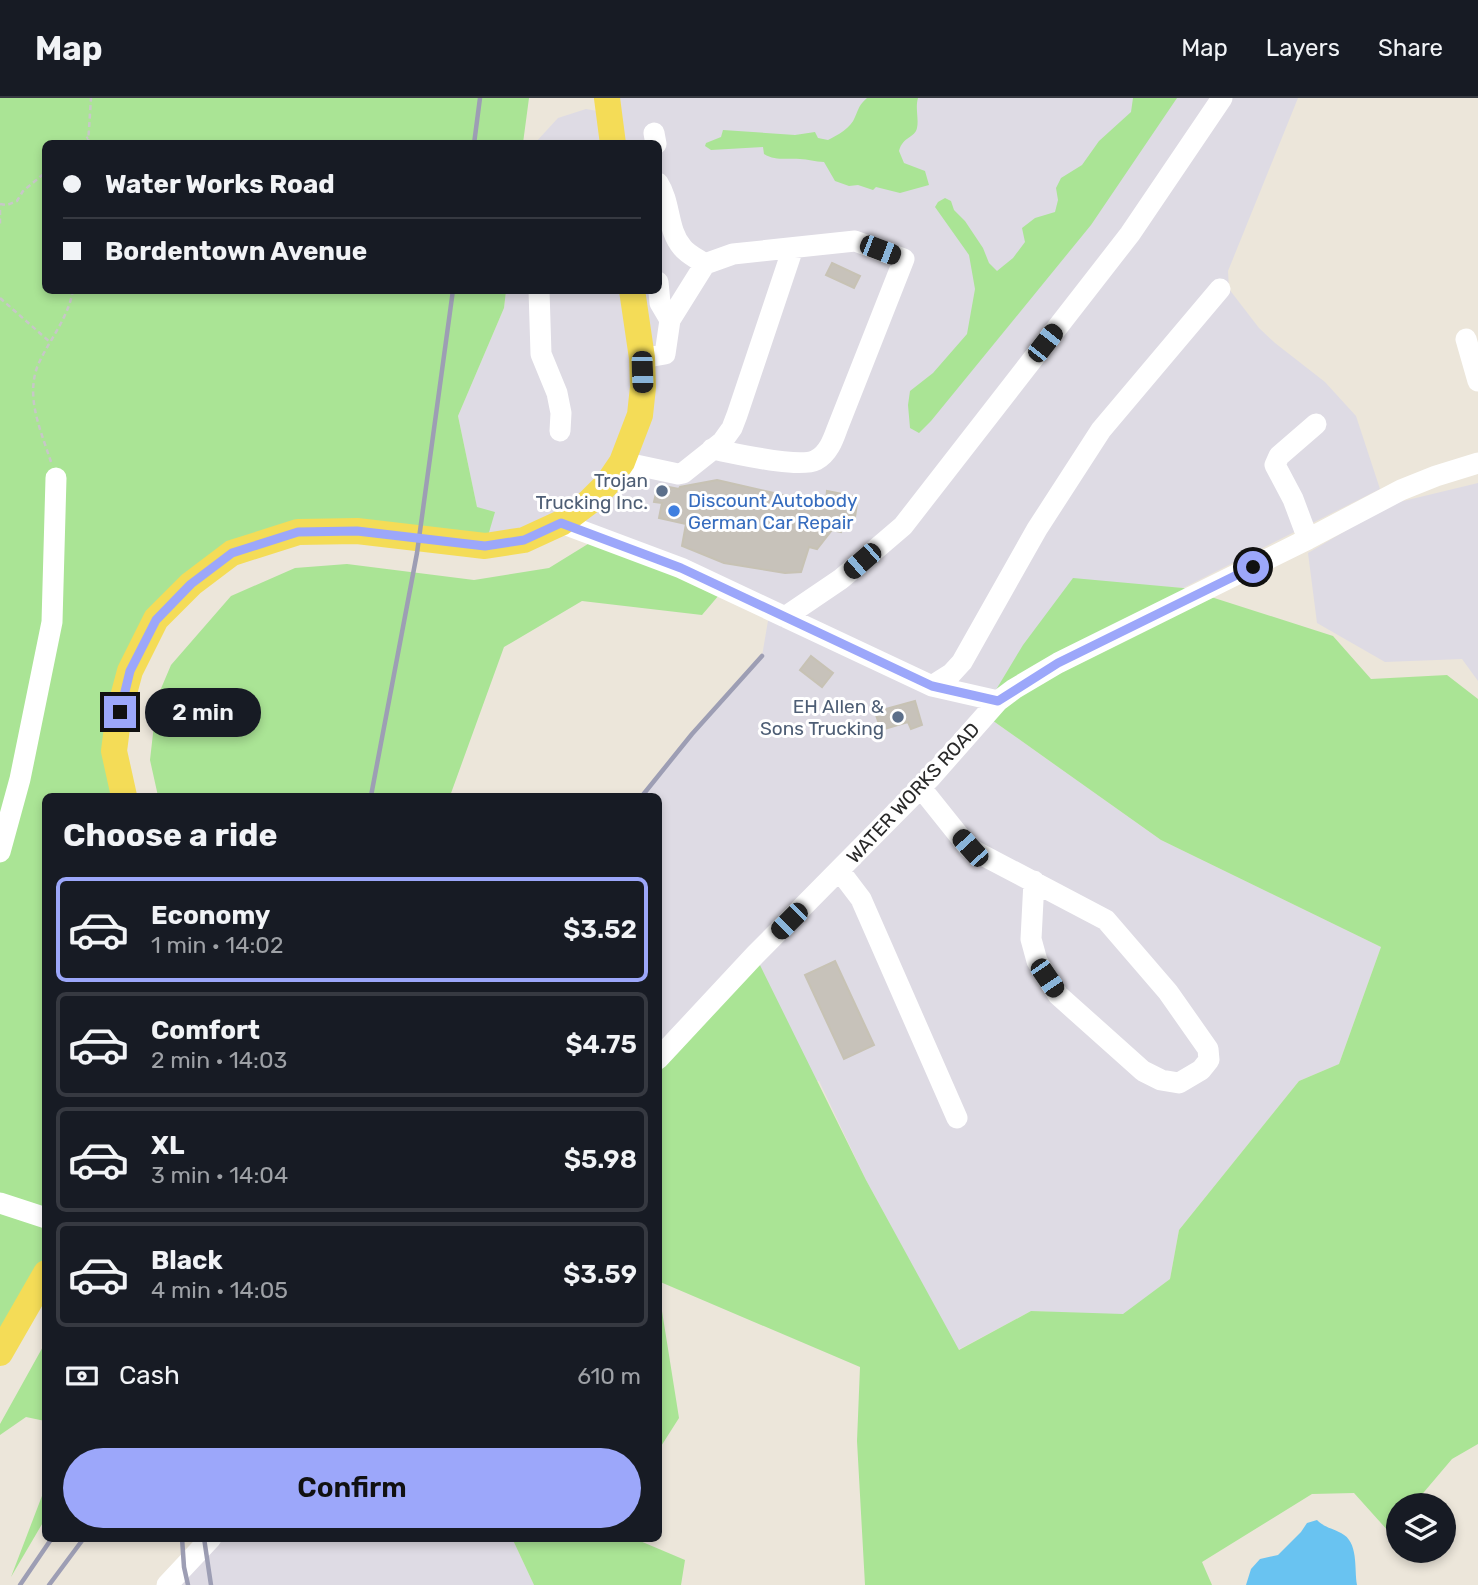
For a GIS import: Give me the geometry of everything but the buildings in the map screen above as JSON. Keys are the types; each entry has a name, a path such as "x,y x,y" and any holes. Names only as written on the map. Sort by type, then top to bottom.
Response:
{"main road":[{"path":"607,98 612,140"},
{"path":"123,793 114,751 130,671 156,620 191,584 232,553 298,532 357,531 485,546 524,540 561,523 589,502 607,484 622,462 640,415 642,358 633,294"},
{"path":"0,1353 42,1280"}],"street":[{"path":"785,617 841,579 903,526 1130,234 1222,98"},
{"path":"662,189 674,235 683,249 705,264"},
{"path":"642,358 665,354 670,320 705,264 733,254 855,241 904,259 832,443 824,454 813,461 795,463 712,449"},
{"path":"622,462 678,474 722,442 732,428 793,248"},
{"path":"932,686 951,674 962,662 1037,529 1101,430 1220,289"},
{"path":"540,294 541,354 557,393 561,413 560,431"},
{"path":"659,294 660,303 670,320"},
{"path":"1466,339 1478,381"},
{"path":"1308,539 1293,499 1275,465 1279,456 1316,424"},
{"name":"WATER WORKS ROAD","path":"662,1055 921,788 998,701 1058,663 1401,490 1478,463"},
{"path":"0,852 20,779 52,622 56,478"},
{"path":"561,523 681,568 932,686 998,701"},
{"path":"921,788 970,848 1034,881 1106,920 1168,992 1208,1049 1209,1060 1201,1070 1179,1083 1161,1080 1143,1071 1058,995 1037,961 1031,939 1034,881"},
{"path":"839,870 861,900 957,1118"},
{"path":"0,1203 42,1217"},
{"path":"167,1585 207,1542"}],"path":[{"path":"88,140 91,98"},
{"path":"84,140 89,136"},
{"path":"0,204 17,201 23,191 42,175"},
{"path":"0,210 0,227"},
{"path":"56,478 33,403 37,367 51,343 72,294"},
{"path":"0,298 51,343"}],"shaded area":[{"path":"607,98 1298,98 1228,271 1229,289 1259,328 1325,382 1356,416 1380,489 1183,588 1139,585 982,713 1161,840 1381,947 1339,1064 1299,1081 1179,1230 1170,1279 1123,1315 1031,1311 958,1350 866,1180 819,1081 662,1060 662,793 644,793 692,734 762,656 769,615 561,523 485,546 458,416 504,308 506,294 662,294 662,140 538,140 558,118 586,109 609,113"},
{"path":"1478,483 1478,681 1462,659 1385,662 1317,623 1308,553 1391,504"},
{"path":"207,1542 514,1542 534,1585 169,1585"}],"green space":[{"path":"0,98 529,98 523,140 42,140 42,294 506,294 504,308 458,416 477,507 495,512 485,546 298,532 191,584 130,671 124,793 42,793 42,1278 0,1353"},
{"path":"867,98 918,98 917,128 914,134 903,142 899,151 904,163 925,171 929,185 900,193 876,187 873,190 858,185 849,186 835,181 824,162 772,158 764,154 763,147 711,150 705,146 706,143 721,137 723,130 795,135 815,132 818,138 828,140 850,125"},
{"path":"1133,98 1177,98 1091,225 931,421 919,433 910,428 910,391 933,373 967,334 975,289 969,255 935,207 938,202 945,198 951,201 954,210 965,221 983,248 989,263 997,271 1013,258 1025,242 1022,228 1035,218 1055,212 1058,200 1056,188 1061,178 1082,165 1099,141 1131,112"},
{"path":"596,539 725,588 702,615 582,601 504,647 451,793 157,793 150,760 157,698 171,665 231,596 295,568 347,564 474,580 549,568"},
{"path":"1073,578 1183,588 1333,636 1371,679 1447,675 1478,699 1478,1444 1452,1459 1423,1493 1386,1493 1386,1529 1354,1493 1312,1494 1202,1562 1212,1585 865,1585 857,1441 860,1367 662,1283 662,1055 755,955 866,1180 959,1350 1031,1311 1123,1314 1170,1279 1179,1230 1299,1081 1339,1064 1381,947 1161,840 982,713 1023,645"},
{"path":"662,1311 679,1418 662,1445"},
{"path":"42,1348 42,1420 26,1417 0,1435 0,1424"},
{"path":"42,1496 42,1524 11,1577"},
{"path":"514,1542 642,1542 685,1560 681,1585 534,1585"}],"water":[{"path":"1317,1520 1347,1537 1351,1543 1355,1556 1357,1585 1246,1585 1251,1569 1260,1559 1278,1555 1307,1523"}],"railway":[{"path":"475,140 480,98"},
{"path":"372,793 417,553 452,294"},
{"path":"644,793 692,734 762,656"},
{"path":"20,1585 49,1542"},
{"path":"49,1585 81,1542"},
{"path":"182,1542 188,1585"},
{"path":"205,1542 211,1585"}],"place":[{"name":"Trojan Trucking Inc.","path":"662,491"},
{"name":"Discount Autobody German Car Repair","path":"674,511"},
{"name":"EH Allen & Sons Trucking","path":"898,717"}],"route":[{"path":"120,712 130,671 156,620 191,584 232,553 298,532 357,531 485,546 524,540 561,523 681,568 932,686 998,701 1058,663 1253,567"}]}
